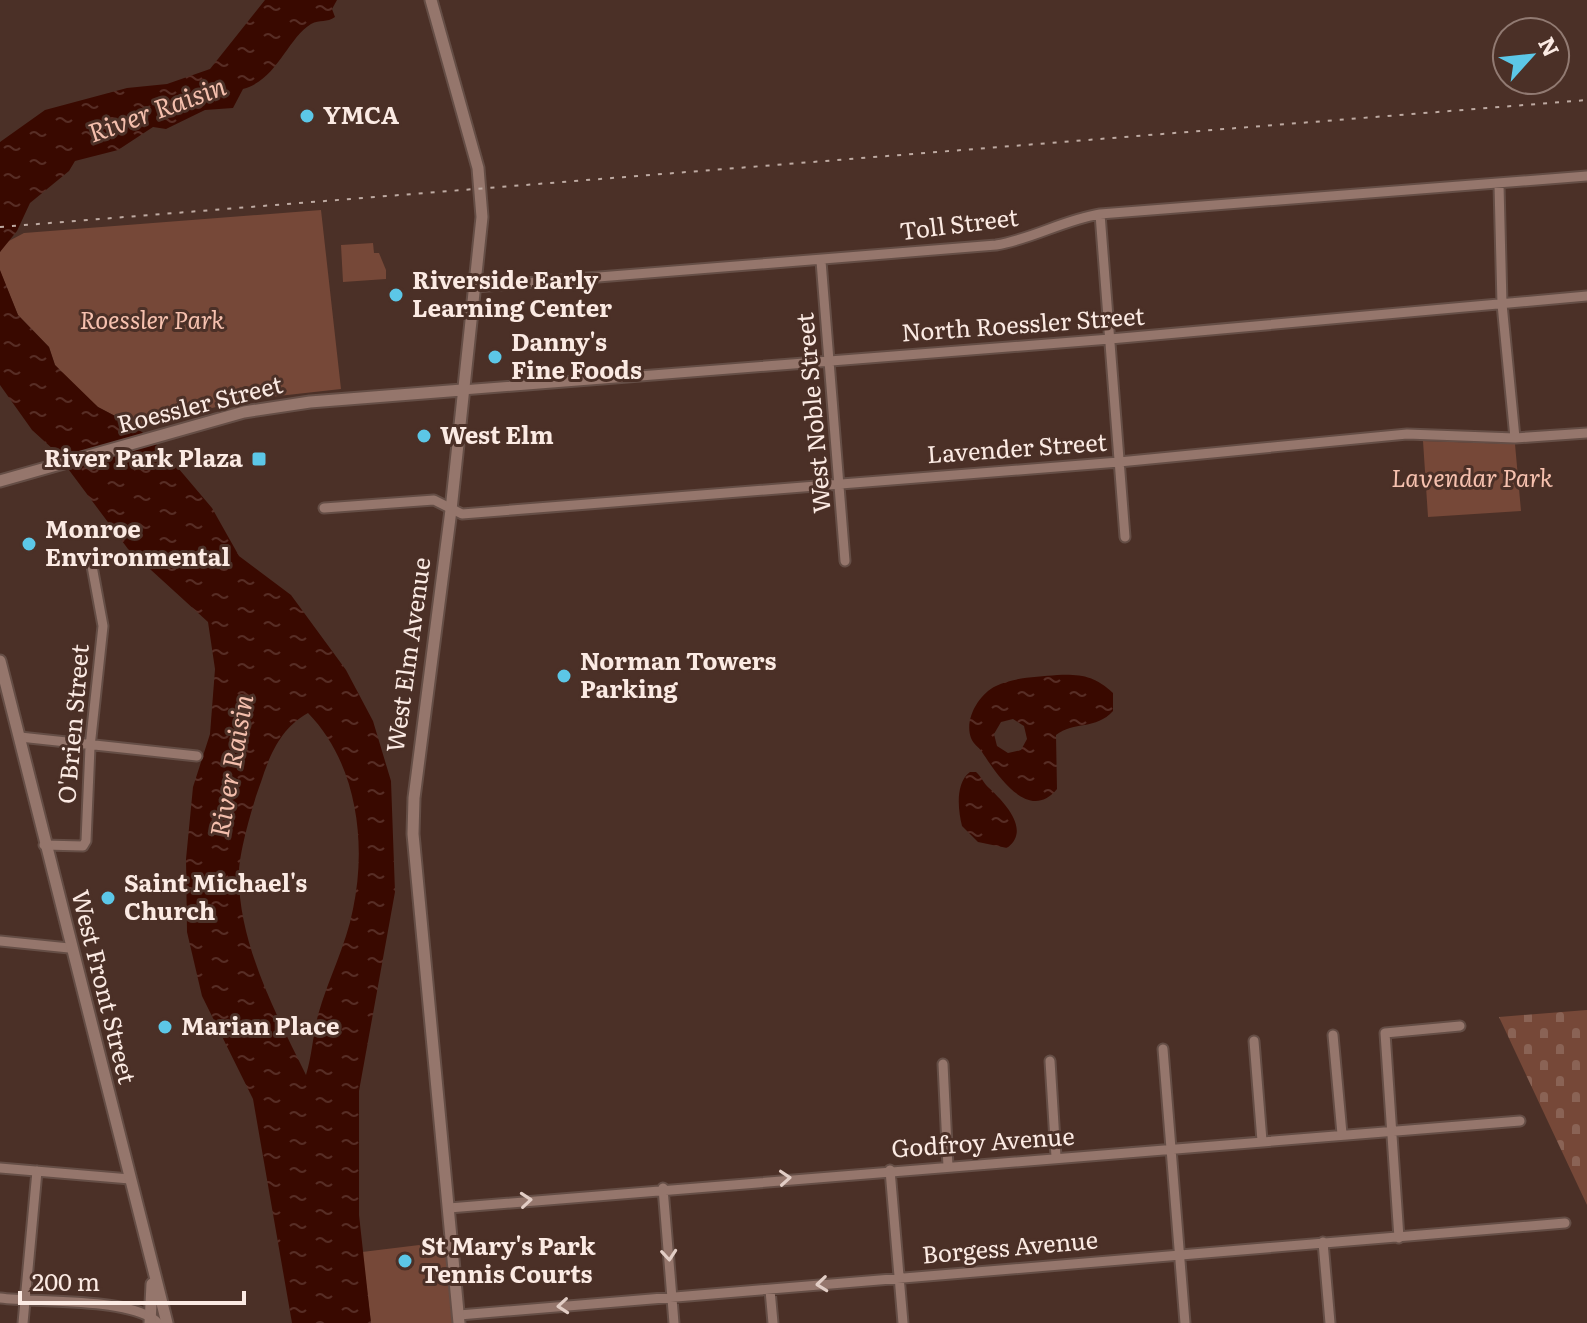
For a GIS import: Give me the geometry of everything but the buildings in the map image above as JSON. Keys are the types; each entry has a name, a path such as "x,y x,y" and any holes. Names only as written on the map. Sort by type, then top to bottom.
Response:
{"street":[{"name":"West Elm Avenue","path":"431,0 478,168 482,217 451,510 415,770 413,834 459,1319"},
{"name":"Toll Street","path":"475,287 821,261 1019,241 1063,221 1100,214 1587,176"},
{"path":"1499,185 1502,304 1515,438"},
{"path":"1100,214 1125,537"},
{"name":"West Noble Street","path":"821,261 845,561"},
{"name":"North Roessler Street","path":"462,390 1110,339 1587,296"},
{"name":"Roessler Street","path":"0,481 170,432 273,407 462,390"},
{"name":"Lavender Street","path":"324,508 434,500 462,514 1119,462 1407,434 1515,438 1587,433"},
{"name":"O'Brien Street","path":"44,845 83,846 103,626 92,566"},
{"name":"West Front Street","path":"0,661 69,948 130,1179 152,1276 167,1323"},
{"path":"20,737 90,747 197,756"},
{"path":"0,941 69,948"},
{"path":"1399,1238 1385,1033 1460,1026"},
{"path":"1333,1035 1342,1134"},
{"path":"1254,1041 1262,1141"},
{"path":"1163,1049 1185,1323"},
{"path":"1050,1061 1056,1157"},
{"path":"943,1064 948,1167"},
{"name":"Godfroy Avenue","path":"449,1208 663,1188 1520,1121"},
{"path":"0,1168 130,1179"},
{"path":"890,1170 903,1323"},
{"path":"23,1323 37,1171"},
{"path":"663,1188 674,1323"},
{"name":"Borgess Avenue","path":"459,1319 672,1296 1565,1223"},
{"path":"1323,1242 1330,1323"},
{"path":"0,1298 122,1307 153,1321 152,1276"},
{"path":"770,1290 773,1323"}],"green space":[{"name":"Roessler Park","path":"321,210 341,389 244,400 136,427 98,407 55,365 49,347 18,315 0,271 0,252 5,243 24,233"},
{"path":"373,243 374,253 379,253 386,270 386,279 343,282 341,245"},
{"name":"Lavendar Park","path":"1423,441 1515,444 1521,511 1428,517"},
{"path":"1587,1010 1587,1205 1499,1017"},
{"path":"452,1241 459,1323 371,1323 362,1252"}],"water":[{"name":"River Raisin","path":"265,0 337,0 332,9 335,17 311,24 303,31 265,77 243,89 233,108 205,110 166,129 153,127 118,150 75,161 69,171 30,203 17,231 0,252 0,142 45,110 127,88 167,84 210,69"},
{"name":"River Raisin","path":"0,270 18,315 49,347 55,365 98,407 136,427 162,449 212,508 239,556 291,595 346,670 373,721 391,781 395,892 359,1091 359,1215 371,1323 292,1323 253,1099 202,996 187,932 186,859 193,787 210,734 215,669 208,622 128,549 54,450 32,430 0,385","holes":["308,713 338,755 354,805 359,858 350,923 318,1015 306,1075 271,1002 251,950 244,924 239,871 254,802 278,743 291,726"]},
{"path":"1081,676 1100,683 1113,693 1113,711 1099,721 1056,735 1057,789 1046,798 1035,801 1024,798 1004,782 972,740 969,731 971,715 984,695 1003,683","holes":["1013,719 1024,726 1027,739 1021,750 1008,753 997,746 994,734 1001,722"]},
{"path":"970,772 978,774 1013,816 1017,833 1007,848 978,842 962,826 960,790"}],"railway":[{"path":"0,227 1587,100"}],"place":[{"name":"YMCA","path":"307,116"},
{"name":"Riverside Early Learning Center","path":"396,295"},
{"name":"Danny's Fine Foods","path":"495,357"},
{"name":"West Elm","path":"424,436"},
{"name":"River Park Plaza","path":"259,459"},
{"name":"Monroe Environmental","path":"29,544"},
{"name":"Norman Towers Parking","path":"564,676"},
{"name":"Saint Michael's Church","path":"108,898"},
{"name":"Marian Place","path":"165,1027"},
{"name":"St Mary's Park Tennis Courts","path":"405,1261"}]}
